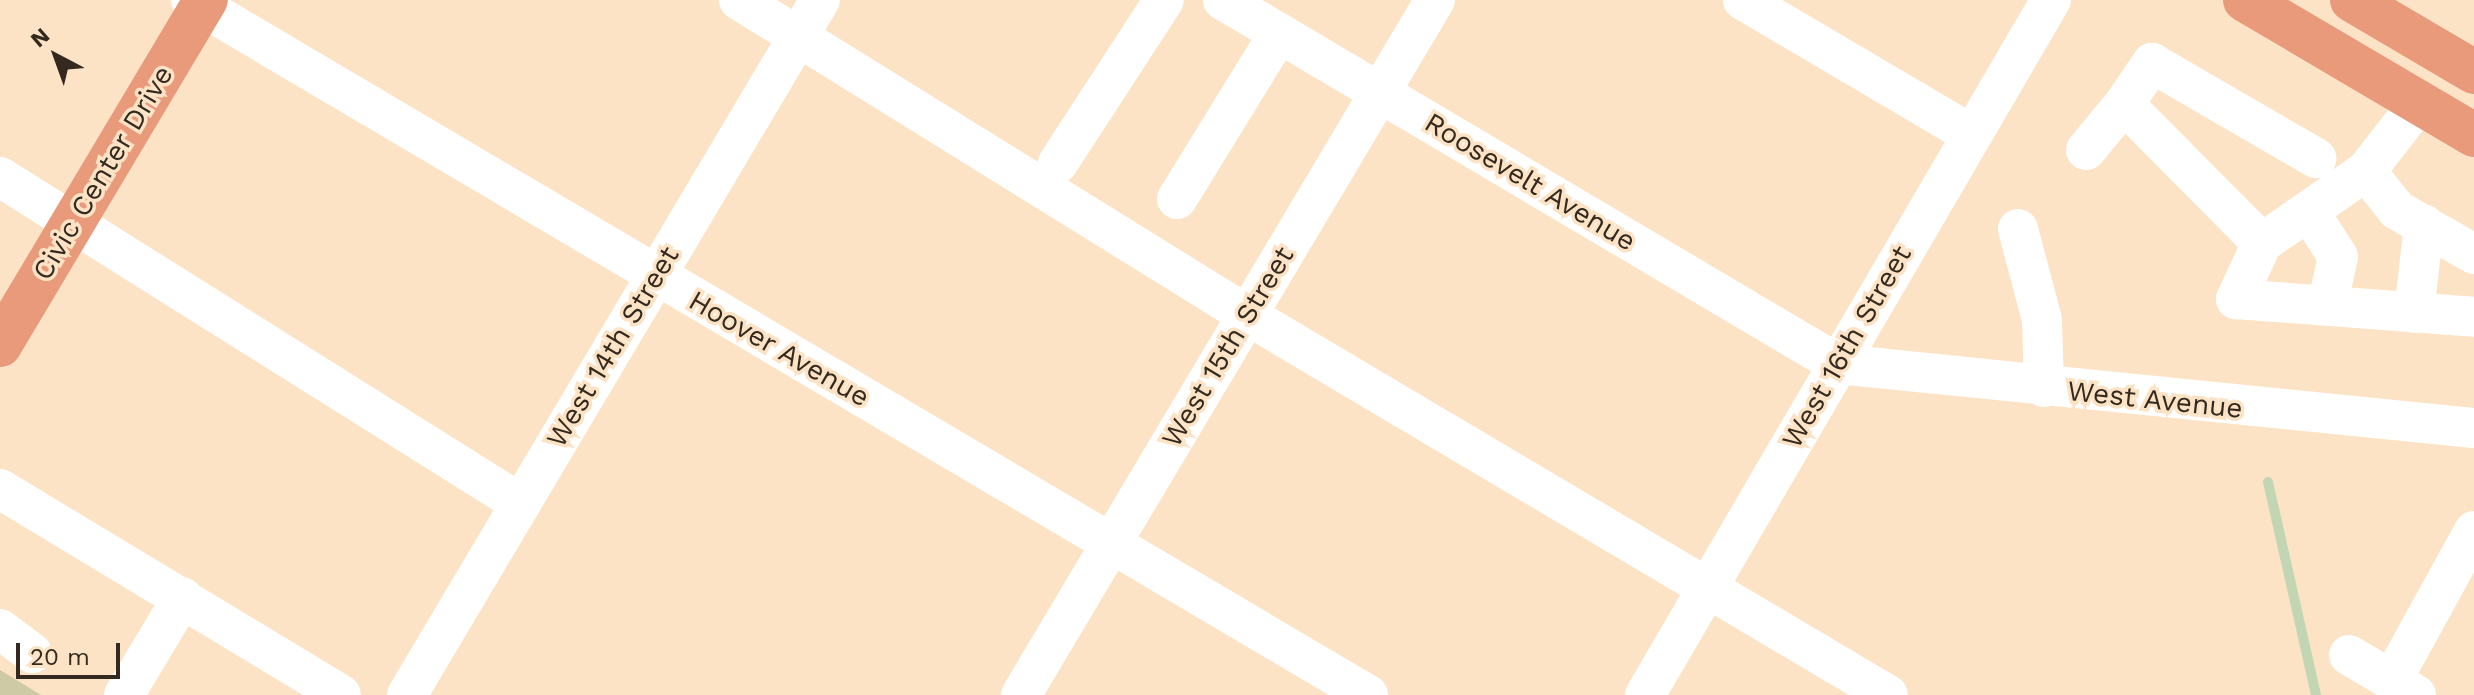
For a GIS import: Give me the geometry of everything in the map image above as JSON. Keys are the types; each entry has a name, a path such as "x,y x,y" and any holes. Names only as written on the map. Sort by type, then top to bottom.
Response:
{"main road":[{"path":"2245,0 2474,135"},
{"path":"2352,0 2474,72"},
{"name":"Civic Center Drive","path":"0,345 199,2"}],"street":[{"path":"739,0 796,40 1247,315 1888,695"},
{"name":"West 14th Street","path":"407,695 820,0"},
{"path":"1058,163 1164,0"},
{"name":"West 15th Street","path":"1021,695 1435,0"},
{"path":"1743,0 1794,13 1969,133"},
{"name":"West 16th Street","path":"1645,695 1710,588 1969,133 2051,0"},
{"name":"Hoover Avenue","path":"199,2 656,276 1368,695"},
{"name":"Roosevelt Avenue","path":"1233,2 1279,33 1838,364"},
{"path":"1177,199 1279,33"},
{"path":"2086,150 2124,104 2152,63 2316,158"},
{"path":"2419,103 2366,171 2310,213 2262,243 2236,299 2474,317"},
{"path":"2124,104 2262,243"},
{"path":"2366,171 2397,210 2474,254"},
{"path":"0,177 521,504"},
{"path":"2310,213 2338,257 2327,306"},
{"path":"2414,313 2424,225"},
{"path":"2018,229 2042,320 2044,387"},
{"name":"West Avenue","path":"1838,364 2474,428"},
{"path":"0,489 341,695"},
{"path":"2349,655 2404,688 2474,531"},
{"path":"124,695 183,597"},
{"path":"0,629 32,653"}],"building":[{"path":"0,670 41,695 0,695"}],"waterway":[{"path":"2268,482 2316,695"}]}
